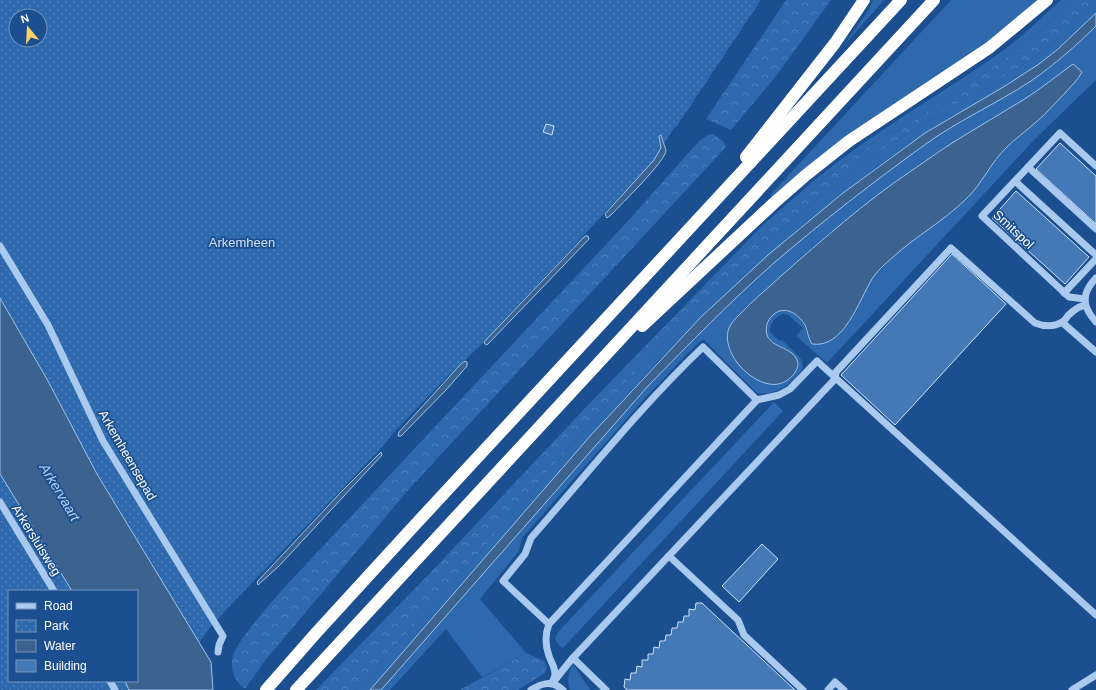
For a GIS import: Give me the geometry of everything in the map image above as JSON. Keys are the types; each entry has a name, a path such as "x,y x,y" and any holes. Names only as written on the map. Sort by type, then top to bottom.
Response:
{"highway":[{"path":"697,220 835,43 864,0"},
{"path":"266,690 343,603 901,0"},
{"path":"296,690 934,0"},
{"path":"574,389 806,175 850,141 890,113 985,52 1047,0"}],"street":[{"name":"Smitspol","path":"1085,302 1068,297 982,216 1060,132 1096,166"},
{"path":"1028,167 1096,229"},
{"path":"1015,181 1096,255"},
{"name":"Arkemheensepad","path":"0,246 48,325 103,441 223,636 218,652"},
{"path":"531,690 541,685 552,683 573,658 835,378 836,372 951,248 1035,322 1041,325 1052,326 1064,321 1085,302"},
{"path":"1064,293 1096,258"},
{"path":"1096,278 1090,286 1085,302 1088,312 1096,322"},
{"path":"1064,321 1064,324 1096,352"},
{"path":"549,624 503,581 525,554 531,538 630,423 675,374 703,347 757,400"},
{"path":"552,683 555,674 546,641 549,624 757,400 779,395 790,390 817,361 1096,616"},
{"name":"Arkersluisweg","path":"0,502 53,590"},
{"path":"669,556 738,620 744,635 803,690"},
{"path":"573,658 606,690"},
{"path":"1072,690 1096,675"},
{"path":"828,690 835,682 844,690"},
{"path":"552,683 563,690"}],"green space":[{"name":"Arkemheen","path":"0,0 761,0 677,126 674,128 655,158 643,172 484,342 445,379 211,626 165,690 0,690"},
{"path":"786,0 831,0 777,75 731,130 706,119"},
{"path":"873,0 884,0 841,49 868,11"},
{"path":"951,0 1041,0 1017,22 773,198 770,195"},
{"path":"1061,0 1073,0 1030,40 899,132 889,132 795,197 868,140 1005,49 1030,29"},
{"path":"1073,0 1096,0 1070,28 1040,53 1006,76 917,127 862,164 826,192 756,252 687,317 623,386 482,550 356,690 316,690 433,570 586,407 764,224 795,197 889,132 899,132 1008,56 1043,29"},
{"path":"1096,0 1096,13 1069,39 1047,57 1026,73 938,125 884,162 807,222 740,281 681,338 625,397 370,690 356,690 482,550 623,386 687,317 721,284 790,222 862,164 900,138 1023,65 1070,28"},
{"path":"1096,26 1096,80 1034,140 827,363 796,336 803,328 788,315 783,314 774,321 770,332 780,341 782,340 801,359 803,367 795,378 784,387 771,392 757,393 703,339 645,398 522,538 519,551 480,599 526,653 482,677 446,629 390,690 381,690 648,386 710,323 775,262 866,188 936,137 1040,75 1065,55","holes":["1070,67 1081,74 1036,122 1006,147 967,199 904,247 875,274 856,311 845,327 834,338 817,345 809,339 799,317 785,310 779,311 774,314 767,323 766,334 773,343 786,349 795,357 735,361 728,347 730,325 745,308 828,234 909,172 963,136 1024,100"]},
{"path":"713,134 724,142 726,147 409,489 264,662 245,689 238,682 233,673 232,663 235,650 281,591 627,222 699,141 708,135"},
{"path":"774,402 783,411 563,648 557,643 555,638 558,632"},
{"path":"526,653 544,661 547,666 545,673 518,690 460,690"},
{"path":"573,664 590,690 570,690 568,677"}],"water":[{"path":"1096,13 1096,26 1073,48 1048,68 1031,81 923,146 866,188 811,232 742,292 648,386 381,690 370,690 591,435 701,317 768,255 843,193 925,133 1005,86 1039,64 1058,49"},
{"path":"1073,64 1082,72 1074,83 1043,116 1001,153 977,187 966,199 949,214 902,249 879,270 872,279 856,310 842,331 833,339 823,344 812,344 805,325 798,317 785,310 776,312 769,320 766,327 767,335 774,343 793,354 798,364 797,370 783,383 768,384 753,378 741,367 733,357 729,348 727,335 728,330 734,320 754,300 828,235 877,195 951,144 1030,96"},
{"path":"661,135 666,150 659,163 643,182 607,218 605,214 654,160 661,148 659,136"},
{"path":"585,236 588,236 589,239 487,345 485,344 484,342"},
{"name":"Arkervaart","path":"0,298 48,381 97,474 211,662 213,690 129,690 125,682 138,682 138,590 71,590 0,474"},
{"path":"465,361 467,362 467,366 446,390 401,436 398,436 399,432"},
{"path":"381,452 382,455 279,566 258,585 257,582 341,492"}],"building":[{"path":"546,124 554,126 552,135 543,132"},
{"path":"1060,143 1096,176 1096,224 1036,169"},
{"path":"1016,191 1089,257 1065,284 992,218"},
{"path":"952,254 1006,304 895,425 841,375"},
{"path":"762,544 778,559 739,602 722,586"},
{"path":"696,603 702,603 795,690 627,690 624,687 625,679 630,680 631,673 636,673 637,666 642,667 642,660 648,660 648,654 653,654 654,647 659,648 660,641 665,641 666,635 671,635 672,628 677,628 678,622 683,622 684,616 689,616 689,609 695,610"}]}
